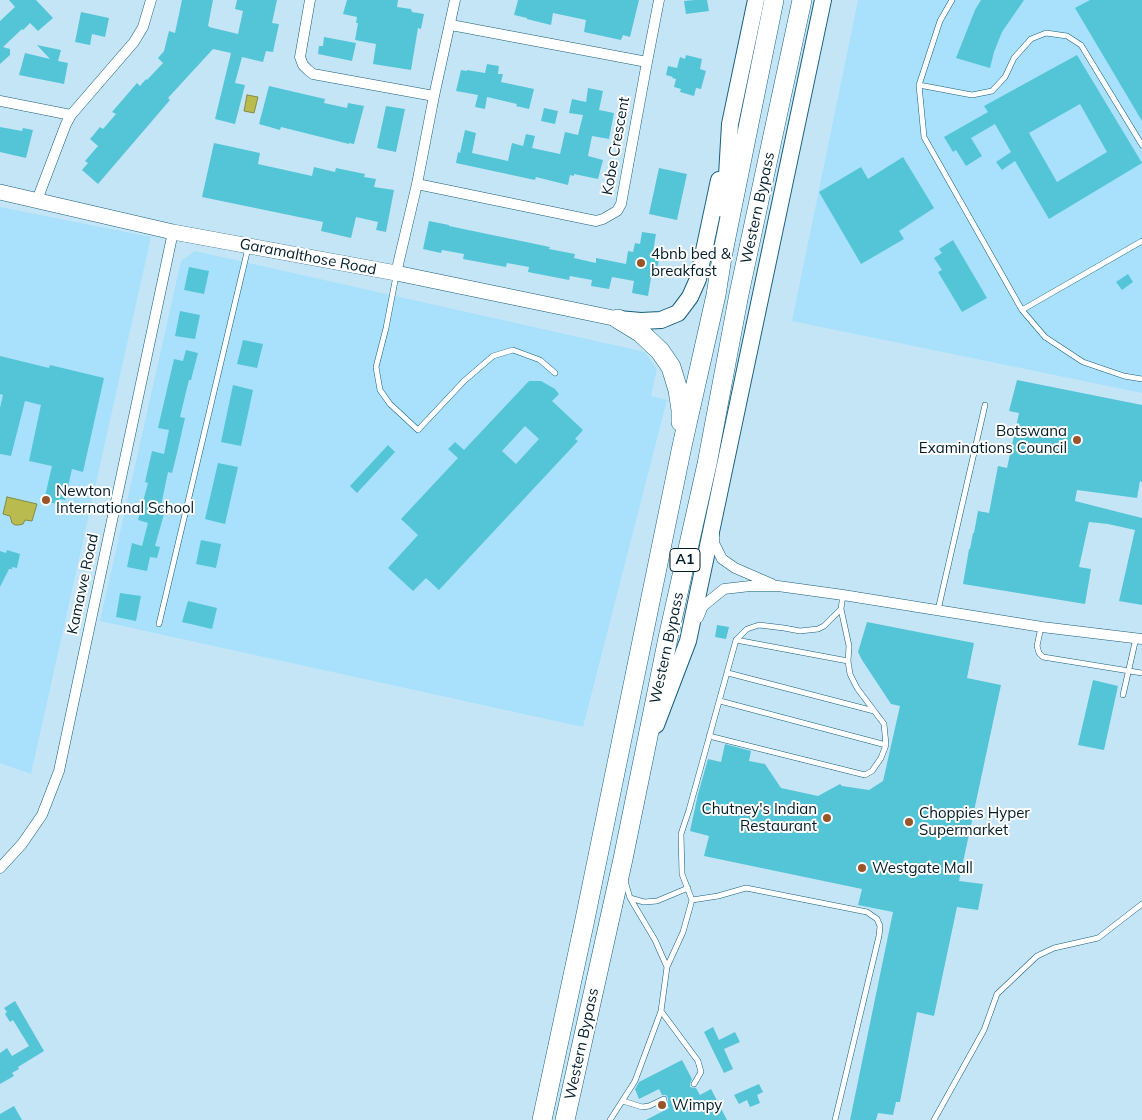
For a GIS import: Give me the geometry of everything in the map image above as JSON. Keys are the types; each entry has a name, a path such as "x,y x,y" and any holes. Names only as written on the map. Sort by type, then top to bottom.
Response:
{"highway":[{"name":"Western Bypass","path":"542,1120 682,446 716,295 774,0"},
{"name":"Western Bypass","path":"565,1120 707,464 739,294 802,0"},
{"path":"618,319 641,333 660,351 671,367 678,390 681,410 682,446"}],"main road":[{"path":"618,319 661,320 678,313 690,297 698,279 756,0"},
{"path":"643,762 688,641 824,0"},
{"path":"722,257 730,124"}],"street":[{"path":"37,200 71,115 134,42 143,26 151,0"},
{"path":"310,0 300,57 303,65 313,74 434,96"},
{"path":"396,273 417,184 455,0"},
{"name":"Kobe Crescent","path":"417,184 596,221 602,220 617,211 622,204 646,62 659,0"},
{"path":"451,25 646,62"},
{"path":"0,101 71,115"},
{"name":"Garamalthose Road","path":"0,192 173,232 396,273 618,319"},
{"name":"Kamawe Road","path":"0,868 22,844 42,815 59,770 173,232"},
{"path":"714,519 714,543 722,559 735,568 778,586"},
{"path":"688,641 703,606 724,589 750,586 778,586 1042,627 1139,638"}],"lane":[{"path":"952,0 940,21 919,85 924,137 1022,310 1045,337 1082,362 1124,376 1142,379"},
{"path":"919,85 972,95 992,91 1005,77 1014,58 1031,39 1046,33 1066,36 1081,45 1142,145"},
{"path":"1022,310 1142,241"},
{"path":"158,624 249,246"},
{"path":"396,273 386,328 376,367 380,390 390,404 418,430 464,381 493,356 513,350 540,360 555,374"},
{"path":"938,610 985,405"},
{"path":"709,736 865,775 872,772 881,758 886,745 884,724 857,688 850,674 848,661 849,646 841,609 843,595"},
{"path":"610,1120 635,1081 661,1011 667,967 683,932 692,900 682,874 681,834 720,702 736,640 747,629 759,625 800,631 818,629 824,626 841,609"},
{"path":"1042,627 1037,646 1039,653 1043,657 1142,673"},
{"path":"1123,695 1139,638"},
{"path":"736,640 848,661"},
{"path":"728,673 874,711"},
{"path":"720,702 886,745"},
{"path":"623,859 624,879 630,898 655,940 667,967"},
{"path":"630,898 644,902 658,901 688,888"},
{"path":"692,900 718,896 746,888 868,912 877,919 880,926 879,936 835,1120"},
{"path":"934,1120 984,1030 997,994 1037,956 1054,948 1098,938 1142,904"},
{"path":"661,1011 698,1061 701,1072 694,1084"},
{"path":"623,1101 642,1107 664,1099"}],"shaded area":[{"path":"858,0 1142,0 1142,393 792,321"},
{"path":"247,95 258,97 254,113 244,111"},
{"name":"Newton International School","path":"0,207 151,237 31,774 0,763"},
{"path":"195,251 645,352 657,369 651,396 667,400 583,727 100,621 181,261"},
{"path":"7,497 37,504 32,521 25,520 23,524 19,525 12,523 10,516 3,514"}],"building":[{"path":"9,0 36,0 53,18 38,31 30,23 22,29 3,47 10,49 10,55 0,64 0,21 15,7"},
{"path":"182,0 213,0 208,26 238,34 243,11 235,9 237,0 277,0 272,23 279,24 273,52 266,51 263,62 242,57 235,83 245,85 235,124 215,119 231,53 213,49 168,98 170,100 98,184 82,170 88,163 85,161 98,146 90,139 100,127 103,129 116,114 112,112 137,83 140,86 163,63 158,58 164,51 169,31 175,33"},
{"path":"347,0 398,0 397,7 411,9 412,12 424,14 421,29 418,28 411,70 373,64 376,44 355,40 358,23 356,23 357,17 343,14"},
{"path":"518,0 639,0 630,37 623,35 621,40 584,32 586,20 553,13 551,25 514,15"},
{"path":"707,0 709,11 686,14 684,1"},
{"path":"981,0 1024,0 1002,32 990,68 956,58 975,10"},
{"path":"1090,0 1142,0 1142,121 1075,8"},
{"path":"81,12 109,18 105,37 92,34 90,45 75,42"},
{"path":"324,37 356,43 352,61 318,54 319,46 323,46"},
{"path":"37,45 61,50 58,61 68,63 64,84 19,75 25,53 50,59"},
{"path":"686,55 702,59 700,69 706,71 701,89 696,88 694,96 680,92 681,89 674,87 676,79 666,75 668,66 677,68 680,57 685,59"},
{"path":"1077,55 1142,163 1049,219 1015,161 1002,170 996,162 1011,152 995,124 971,138 982,156 966,166 956,150 953,152 944,137 988,112 984,106","holes":["1080,104 1107,152 1057,182 1029,133"]},
{"path":"487,64 499,66 498,74 503,74 501,82 534,89 529,109 516,106 517,104 487,97 485,109 475,107 478,95 456,91 461,70 485,73"},
{"path":"269,86 325,99 324,103 347,108 348,103 364,106 354,144 281,127 280,130 259,124"},
{"path":"588,88 603,91 599,110 614,113 609,139 592,136 588,156 603,160 598,179 574,174 574,176 570,175 568,185 536,177 535,180 456,163 465,130 476,133 472,153 508,161 512,143 523,146 526,134 535,136 532,148 560,154 565,132 578,135 583,115 569,113 572,99 586,102"},
{"path":"386,106 405,109 396,152 377,148"},
{"path":"544,108 558,111 555,124 541,121"},
{"path":"0,127 22,131 23,128 33,130 26,158 0,152"},
{"path":"214,143 260,153 258,164 312,176 314,167 335,172 336,168 365,174 364,177 376,179 374,187 394,190 386,232 376,230 378,222 356,217 351,238 321,231 323,222 202,197"},
{"path":"903,157 934,208 899,231 904,239 861,264 819,192 861,167 868,179"},
{"path":"659,168 687,174 677,220 649,214"},
{"path":"429,221 550,247 549,249 575,254 574,258 596,263 596,258 626,264 628,251 633,252 635,243 640,244 642,232 656,234 652,258 659,259 656,278 651,278 648,296 632,293 634,281 612,277 609,289 591,286 592,280 570,276 569,280 528,272 529,267 507,263 506,267 463,259 464,254 442,250 441,253 423,249"},
{"path":"953,240 987,298 962,312 938,272 942,270 934,258 942,253 939,249"},
{"path":"189,267 209,271 204,294 184,290"},
{"path":"1128,274 1133,282 1122,290 1116,282"},
{"path":"180,311 200,315 195,339 175,336"},
{"path":"243,340 263,344 257,368 237,364"},
{"path":"186,350 198,353 180,417 185,418 177,453 172,473 168,472 161,506 166,507 155,546 160,547 157,558 150,557 147,571 127,567 132,543 142,546 148,523 138,520 148,483 145,482 152,451 164,454 169,430 158,428 174,359 183,361"},
{"path":"0,356 49,368 50,365 104,378 83,472 72,469 65,500 59,499 58,504 48,502 49,497 45,496 52,466 29,461 41,405 25,401 11,456 0,454 0,408 3,395 0,394"},
{"path":"1017,380 1142,405 1142,482 1140,481 1137,498 1077,490 1075,501 1142,518 1142,605 1119,601 1135,530 1108,524 1089,522 1079,567 1091,569 1085,604 963,584 978,511 989,513 998,466 1007,468 1019,413 1009,411"},
{"path":"529,381 541,381 555,389 559,394 552,401 583,430 575,439 578,441 439,590 426,578 413,591 388,568 418,535 401,519 458,458 448,449 455,442 464,450","holes":["525,426 539,439 516,464 502,451"]},
{"path":"233,385 253,390 241,446 221,442"},
{"path":"388,445 395,452 357,493 350,486"},
{"path":"218,463 238,467 225,524 205,519"},
{"path":"201,540 221,544 216,568 196,564"},
{"path":"7,550 20,554 17,568 12,567 12,569 9,569 0,587 0,551 6,553"},
{"path":"120,593 141,596 136,621 116,617"},
{"path":"188,601 217,608 212,629 182,622"},
{"name":"Westgate Mall","path":"867,622 974,643 967,678 1001,685 959,881 983,884 978,910 957,907 934,1016 917,1012 900,1102 896,1102 893,1115 878,1113 876,1120 850,1120 893,912 858,905 862,889 704,856 709,836 690,831 708,759 721,762 725,744 751,751 749,761 765,764 781,788 818,796 840,784 842,786 869,790 883,781 900,706 891,704 858,652"},
{"path":"717,625 729,627 726,639 715,637"},
{"path":"1093,680 1118,686 1104,750 1078,745"},
{"path":"15,1001 44,1051 18,1067 19,1069 12,1073 14,1076 0,1084 0,1053 7,1048 12,1056 29,1046 13,1020 10,1022 5,1014 7,1012 4,1008"},
{"path":"713,1027 719,1040 735,1032 740,1042 724,1049 733,1069 724,1073 704,1032"},
{"path":"682,1060 692,1079 690,1087 696,1088 700,1095 711,1089 727,1120 646,1120 669,1108 666,1103 668,1098 666,1095 662,1095 659,1089 639,1099 635,1089 639,1082"},
{"path":"759,1084 763,1092 757,1095 760,1103 750,1107 747,1100 739,1104 734,1095"},
{"path":"14,1106 22,1120 0,1120 0,1114"}],"place":[{"name":"4bnb bed & breakfast","path":"641,263"},
{"name":"Botswana Examinations Council","path":"1077,440"},
{"name":"Newton International School","path":"46,500"},
{"name":"Chutney's Indian Restaurant","path":"827,818"},
{"name":"Choppies Hyper Supermarket","path":"909,822"},
{"name":"Westgate Mall","path":"862,868"},
{"name":"Wimpy","path":"662,1105"}]}
